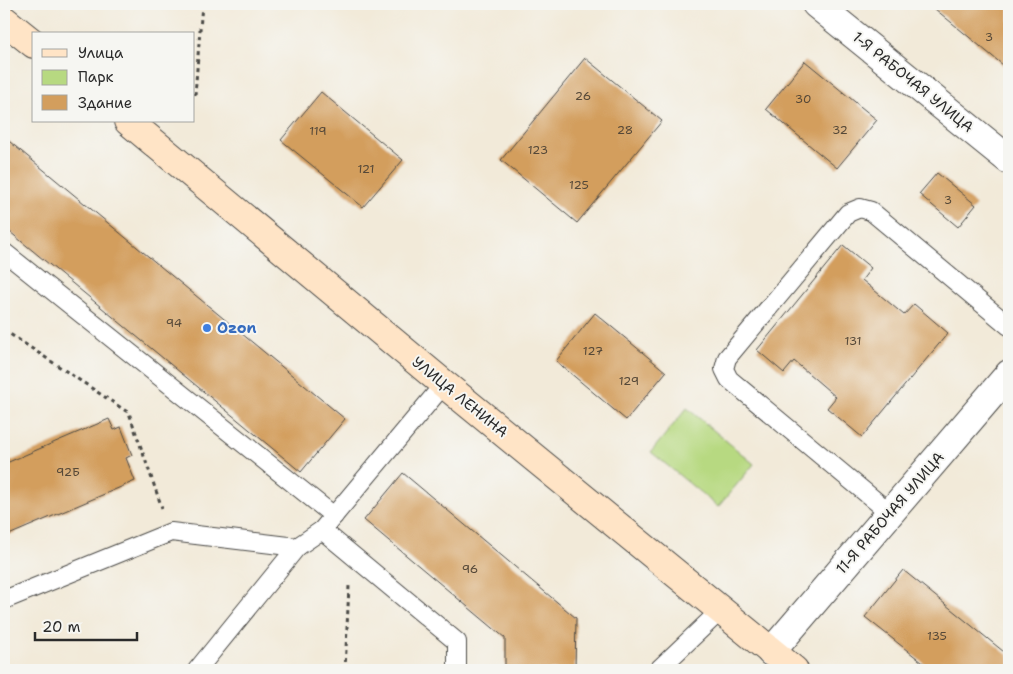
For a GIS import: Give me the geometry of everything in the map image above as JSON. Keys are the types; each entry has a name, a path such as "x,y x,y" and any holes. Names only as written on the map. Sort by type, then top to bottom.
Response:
{"main road":[{"path":"4,20 32,42"},
{"name":"УЛИЦА ЛЕНИНА","path":"129,122 444,384 794,670"}],"street":[{"name":"1-Я РАБОЧАЯ УЛИЦА","path":"816,4 1009,160"},
{"name":"11-Я РАБОЧАЯ УЛИЦА","path":"771,652 1009,374"}],"lane":[{"path":"890,513 729,379 724,369 728,358 848,213 860,208 871,211 1009,326"},
{"path":"4,252 334,516"},
{"path":"197,670 297,547 322,530 444,384"},
{"path":"322,530 457,642 457,670"},
{"path":"4,600 171,532 297,547"},
{"path":"658,670 721,610"}],"path":[{"path":"195,95 202,4"},
{"path":"4,330 129,413 171,532"},
{"path":"345,670 351,553"}],"green space":[{"path":"687,408 754,464 718,507 651,452"}],"building":[{"path":"929,4 1009,4 1009,70"},
{"path":"585,58 662,121 577,223 501,160"},
{"path":"805,61 877,120 837,168 766,109"},
{"path":"321,92 403,160 363,207 281,140"},
{"path":"4,137 345,419 301,472 4,227"},
{"path":"937,173 976,205 958,227 919,194"},
{"path":"843,245 871,268 862,280 904,315 914,304 948,333 862,437 827,408 836,397 794,361 784,373 757,350"},
{"path":"595,313 666,372 626,420 556,361"},
{"path":"109,419 114,430 121,427 132,455 126,458 135,481 4,537 4,464"},
{"path":"403,473 576,618 575,670 505,670 505,638 364,520"},
{"path":"903,570 1009,656 1009,670 932,670 865,617"}],"place":[{"name":"Ozon","path":"207,328"}]}
